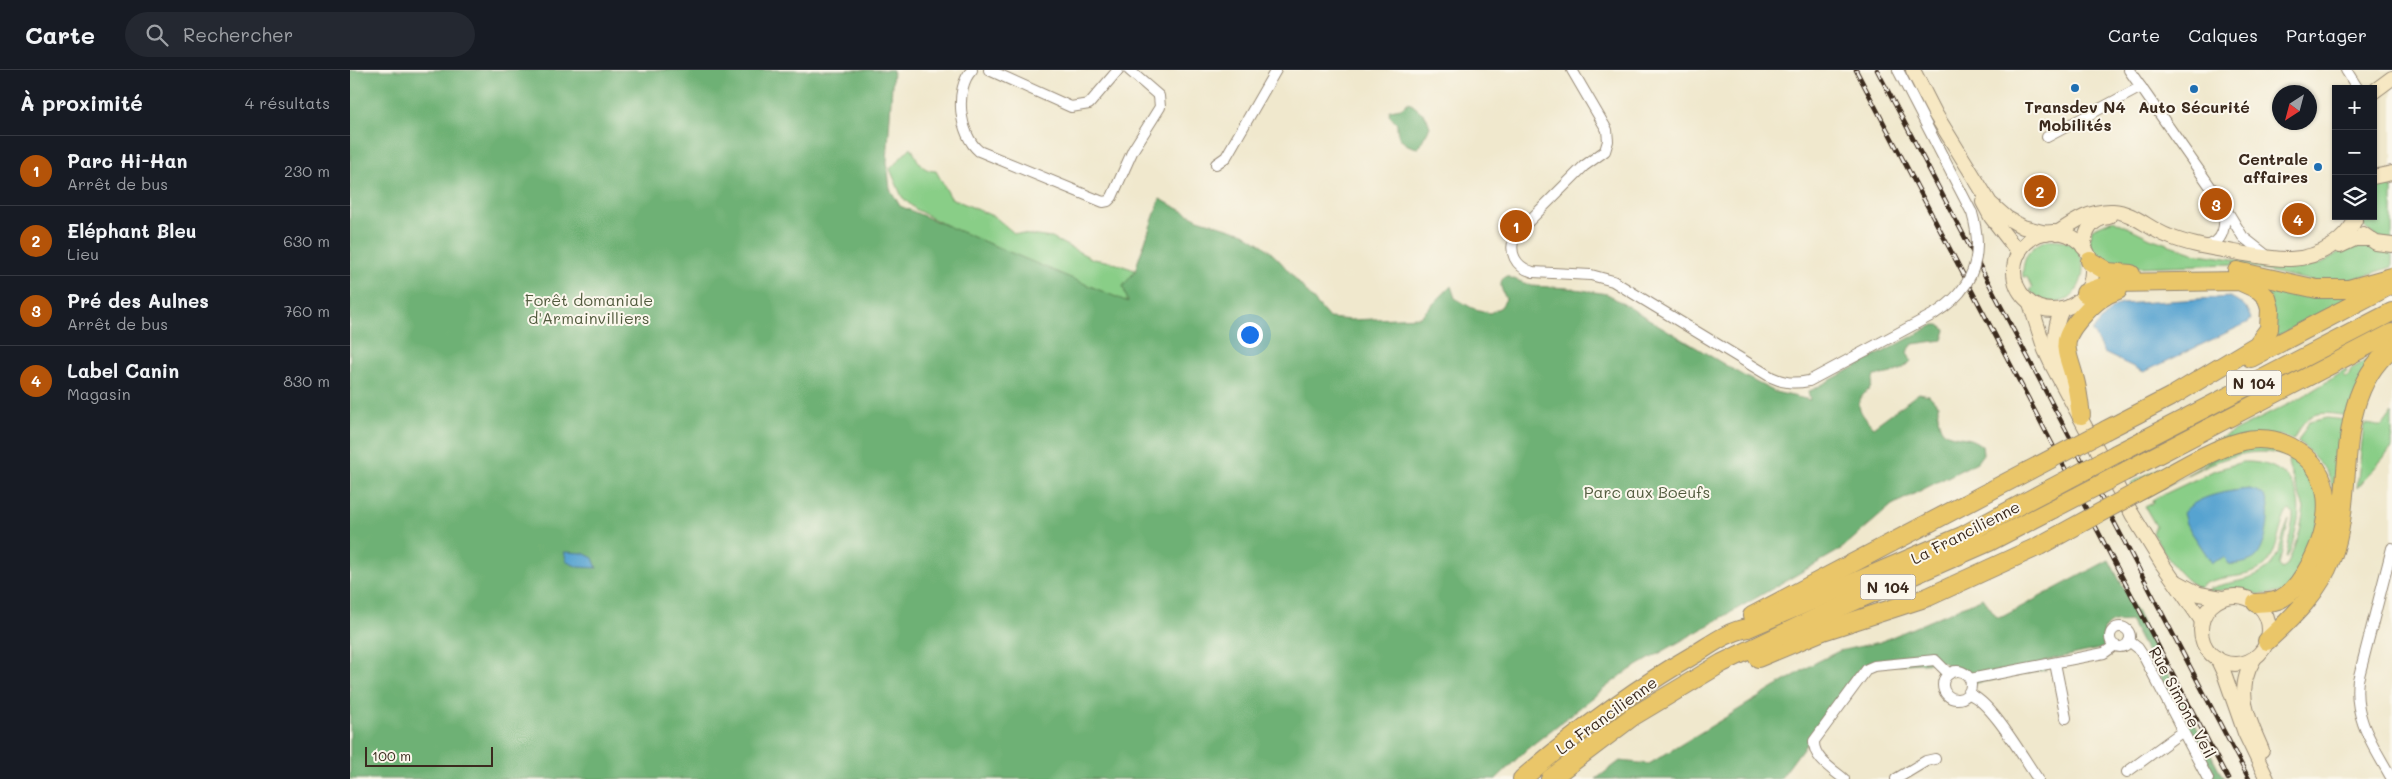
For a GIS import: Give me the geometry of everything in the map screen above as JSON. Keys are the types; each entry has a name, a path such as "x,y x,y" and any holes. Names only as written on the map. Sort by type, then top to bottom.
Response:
{"highway":[{"path":"2087,254 2114,273 2236,271 2317,289 2348,289 2392,277"},
{"path":"1736,630 1744,620 2174,395 2259,342 2270,325 2270,306 2259,290 2239,281 2140,284 2126,282 2106,284 2085,293"},
{"path":"2081,415 2075,380 2066,351 2070,330 2101,298 2140,284"},
{"path":"2174,395 2186,392 2392,285"},
{"name":"La Francilienne","path":"1522,779 1574,735 1612,708 1683,661 1736,630 1748,628 1922,555 1962,536 2116,454 2392,312"},
{"name":"La Francilienne","path":"1550,779 1632,717 1722,663 1818,617 1989,542 2392,333"},
{"path":"2267,641 2302,607 2318,588 2326,572 2337,540 2346,480 2353,411 2368,379 2392,348"},
{"path":"1722,663 1738,666 1823,632 1928,597 2039,546 2209,455 2243,441 2256,439 2276,441 2303,454 2316,468 2326,493 2327,516 2321,540 2309,568 2288,595 2278,600 2256,603"}],"main road":[{"path":"1913,70 1963,161 1991,218 2019,253"},
{"path":"2377,89 2392,78"},
{"path":"1963,161 1996,209 2023,227 2071,237 2087,254"},
{"path":"2353,220 2351,229 2326,250 2306,258 2288,260 2202,246 2166,235 2130,215 2115,211 2103,211 2085,215 2052,233 2028,242 2019,253 2014,266 2015,280 2020,292 2030,302 2042,308 2062,309 2075,303 2085,293 2091,278 2086,234 2091,224 2097,219 2110,216 2123,218 2162,238 2194,249 2292,265 2321,258 2348,241 2369,239"},
{"path":"2355,220 2360,231 2369,239 2382,245 2392,245"},
{"path":"2030,302 2045,350 2132,514 2158,558 2202,620"},
{"path":"2062,309 2055,325 2055,348 2081,415"},
{"path":"2174,580 2198,594 2222,598 2238,595 2256,603 2267,618 2270,630 2267,641 2245,674 2243,694 2259,742 2275,779"},
{"path":"2222,598 2211,605 2202,620 2201,631 2205,645 2217,658 2224,673 2245,733 2267,779"},
{"path":"2217,658 2234,664 2254,659"}],"street":[{"path":"972,70 965,79 961,90 964,131 973,146 1103,202 1108,201 1112,197 1133,150 1160,107 1159,96 1129,70"},
{"path":"989,70 1071,107 1089,104 1118,70"},
{"path":"1216,164 1226,157 1276,70"},
{"path":"1572,70 1607,130 1608,141 1605,151 1599,158 1584,166 1515,235 1512,244 1512,254 1518,263 1525,270 1533,272 1591,275 1613,281 1771,377 1784,383 1797,384 1809,381 1934,314 1957,297 1972,273 1978,243 1972,213 1898,70"},
{"path":"2129,70 2223,204 2246,241 2270,258"},
{"path":"2346,70 2355,85"},
{"path":"2047,137 2141,87"},
{"path":"2054,120 2059,130"},
{"path":"2202,246 2213,244 2222,234 2226,223 2223,204"},
{"path":"2392,548 2358,680 2356,695 2361,720 2392,779"},
{"path":"1970,679 2055,663 2104,652 2114,646 2124,646 2129,641 2130,635 2126,629 2117,627 2111,631 2109,637 2114,646"},
{"name":"Rue Simone Veil","path":"2129,641 2138,648 2144,657 2208,779"},
{"path":"1844,779 1818,757 1815,752 1814,741 1867,669 1874,666 1935,660 1949,674"},
{"path":"2055,663 2066,718"},
{"path":"1962,672 1970,679 1972,686 1969,694 1956,700 1947,695 1943,682 1949,674 1962,672"},
{"path":"1969,694 1976,697 1988,708 2038,779"},
{"path":"2127,772 2182,731"},
{"path":"1896,779 1926,761 1934,760"}],"green space":[{"path":"350,70 893,70 887,162 890,189 900,206 1128,302 1123,286 1136,270 1160,199 1198,219 1244,233 1264,246 1279,260 1329,318 1351,320 1420,317 1451,286 1455,298 1472,308 1490,313 1501,307 1506,299 1501,284 1506,276 1532,286 1569,288 1607,294 1742,375 1775,392 1810,400 1808,392 1934,325 1939,325 1946,330 1943,340 1913,344 1907,352 1911,361 1907,365 1889,374 1874,376 1870,389 1864,394 1859,403 1861,412 1873,427 1919,393 1929,395 1938,405 1938,419 1945,433 1974,441 1982,446 1983,454 1977,462 1892,505 1840,550 1623,674 1527,749 1496,779 350,779"},
{"path":"1409,102 1426,116 1430,127 1418,148 1402,140 1398,133 1397,124 1389,115 1390,110 1401,108"},
{"path":"911,147 917,159 926,169 936,171 951,198 995,217 1014,233 1052,238 1093,259 1111,262 1162,279 1129,303 951,228 915,209 902,197 890,169"},
{"path":"2392,177 2392,240 2381,238 2371,233 2361,220 2377,220 2377,180"},
{"path":"2113,220 2150,238 2193,253 2299,269 2322,263 2353,243 2392,250 2392,267 2344,282 2322,283 2234,264 2134,267 2123,271 2097,259 2090,243 2092,229"},
{"path":"2047,240 2067,242 2078,251 2083,265 2081,280 2074,293 2062,301 2047,301 2029,290 2032,288 2027,277 2023,277 2025,259 2028,254 2036,246"},
{"path":"2262,281 2351,297 2272,339"},
{"path":"2369,359 2348,416 2328,413 2314,415 2303,423 2293,440 2280,435 2133,489 2131,483 2297,400 2346,370 2347,373 2343,376 2345,378 2349,376 2351,369"},
{"path":"2392,413 2392,448 2357,488 2364,424 2380,426 2385,423"},
{"path":"2327,418 2346,420 2335,502 2331,482 2323,467 2298,441 2309,422"},
{"path":"2254,446 2287,451 2285,456 2267,452 2230,457 2191,473 2140,500 2219,457"},
{"path":"2290,458 2311,473 2322,506 2311,544 2287,592 2257,595 2242,589 2230,589 2208,592 2209,589 2249,578 2265,570 2278,553 2289,520 2279,565 2282,569 2287,566 2300,531 2304,508 2289,468 2288,462"},
{"path":"2242,462 2271,466 2290,481 2296,492 2299,504 2298,518 2292,546 2286,558 2293,519 2293,513 2289,510 2283,519 2274,550 2267,563 2251,573 2215,580 2199,588 2178,571 2167,556 2153,533 2156,526 2145,507 2153,503 2152,500 2213,471","holes":["2250,489 2259,552 2246,562 2229,564 2199,501 2233,491"]},
{"path":"2109,560 2224,779 2214,779 2130,621 2113,622 2107,626 2104,630 2104,648 2044,661 2046,670 1976,683 1967,674 1947,666 1943,662 1863,666 1853,675 1832,709 1780,779 1596,779 1620,761 1649,764 1815,663 1839,651 1880,642 1983,598 1997,617 2002,617"}],"water":[{"path":"2230,297 2245,308 2251,319 2249,322 2144,372 2104,353 2092,331 2112,309 2121,304"},
{"path":"2250,489 2263,495 2268,505 2267,530 2259,553 2252,560 2242,563 2229,564 2224,557 2212,563 2186,524 2183,513 2196,502 2205,498"},
{"path":"564,552 583,553 593,558 597,568 578,567 567,562"}],"railway":[{"path":"1856,70 2228,779"},
{"path":"1877,70 2249,779"}],"place":[{"name":"Transdev N4 Mobilités","path":"2075,88"},
{"name":"Auto Sécurité","path":"2194,89"},
{"name":"Centrale affaires","path":"2318,167"},
{"name":"Eléphant Bleu","path":"2040,191"},
{"name":"Pré des Aulnes","path":"2216,204"},
{"name":"Label Canin","path":"2298,219"},
{"name":"Parc Hi-Han","path":"1516,226"}],"park label":[{"name":"Forêt domaniale d'Armainvilliers","path":"589,308"},
{"name":"Parc aux Boeufs","path":"1647,491"}]}
